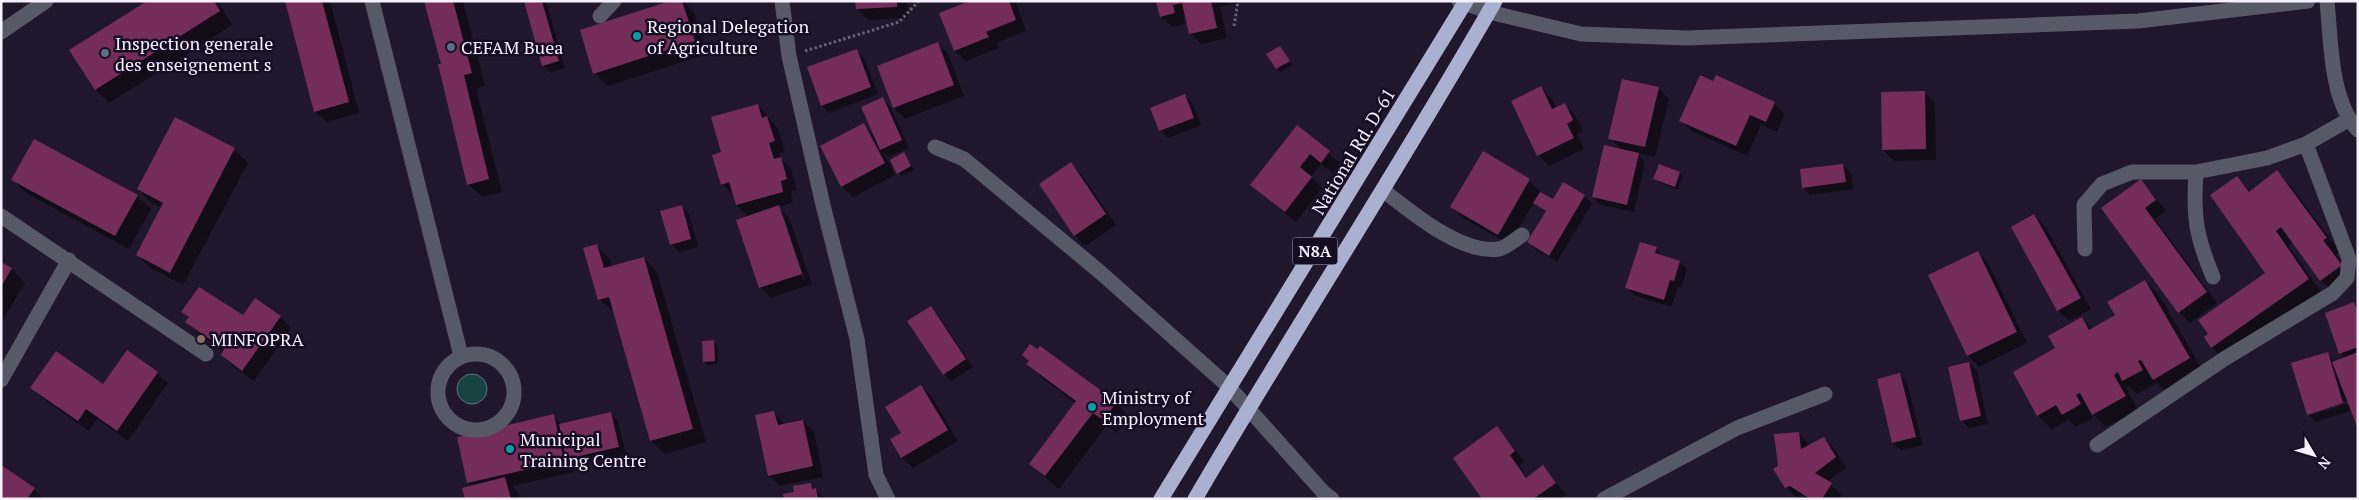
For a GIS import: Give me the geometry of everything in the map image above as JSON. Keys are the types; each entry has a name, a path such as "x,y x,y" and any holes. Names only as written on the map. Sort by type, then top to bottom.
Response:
{"highway":[{"name":"National Rd. D-61","path":"1161,499 1228,386 1282,304 1463,2"},
{"name":"N8A","path":"1195,499 1247,409 1384,190 1492,7"}],"street":[{"path":"1,32 46,1"},
{"path":"372,1 461,356"},
{"path":"600,16 614,1"},
{"path":"782,1 789,56 823,205 857,339 876,475 888,499"},
{"path":"1463,2 1492,7 1581,34 1687,38 2138,21 2308,1"},
{"path":"2085,249 2084,205 2102,184 2132,172 2196,172 2266,158 2353,125 2335,78 2327,1"},
{"path":"2096,445 2224,359 2333,293 2347,278 2349,259 2306,144"},
{"path":"935,147 964,160 1100,272 1228,386 1324,493 1332,499"},
{"path":"2196,172 2194,206 2200,244 2213,277"},
{"path":"1384,190 1424,222 1468,246 1499,249 1522,235"},
{"path":"1,216 206,354"},
{"path":"1,380 69,260"},
{"path":"473,353 486,354 497,359 512,378 514,391 512,403 498,423 486,429 474,430 461,427 450,421 442,411 438,398 438,386 442,373 450,363 461,356 473,353"},
{"path":"1604,499 1737,428 1824,394"}],"path":[{"path":"789,56 899,22 919,1"},
{"path":"1234,26 1238,1"}],"shaded area":[{"path":"472,374 483,378 487,389 483,400 472,404 461,400 457,389 461,378"}],"building":[{"path":"147,1 214,1 220,11 95,90 69,50"},
{"path":"285,1 322,1 349,102 314,112"},
{"path":"424,1 453,1 472,73 464,75 489,179 467,185 438,64 441,64"},
{"path":"524,1 542,1 559,61 542,66"},
{"name":"Regional Delegation of Agriculture","path":"670,1 682,1 695,41 593,74 580,30"},
{"path":"855,1 897,1 897,7 856,9"},
{"path":"970,1 1009,1 1016,20 986,32 989,37 954,51 939,13"},
{"path":"1156,1 1211,1 1217,28 1189,34 1182,3 1173,5 1175,13 1160,17"},
{"path":"938,42 954,85 893,108 877,66"},
{"path":"1280,46 1290,61 1276,69 1266,54"},
{"path":"857,49 871,87 821,106 807,67"},
{"path":"1700,75 1713,81 1716,75 1775,102 1766,122 1750,115 1736,146 1679,121"},
{"path":"1622,79 1659,87 1645,147 1608,139"},
{"path":"1541,86 1552,109 1565,103 1573,120 1567,124 1574,138 1537,156 1511,101"},
{"path":"1925,91 1926,149 1882,150 1881,92"},
{"path":"1185,94 1194,118 1159,131 1150,108"},
{"path":"883,97 902,140 880,150 861,107"},
{"path":"758,104 762,118 767,116 775,141 769,143 774,159 781,157 787,179 781,181 783,192 736,205 729,182 721,185 712,155 721,152 711,117"},
{"path":"175,117 235,148 170,273 136,255 163,203 137,189"},
{"path":"864,123 885,163 841,187 820,146"},
{"path":"1297,125 1330,151 1321,163 1310,154 1300,167 1312,177 1285,212 1250,185"},
{"path":"34,139 138,195 115,236 11,180"},
{"path":"1604,145 1639,153 1627,205 1592,197"},
{"path":"1483,151 1530,179 1498,235 1450,207"},
{"path":"904,152 911,166 897,174 890,160"},
{"path":"1071,162 1106,214 1074,236 1039,184"},
{"path":"1659,164 1680,172 1675,187 1653,179"},
{"path":"1843,164 1846,182 1802,188 1800,169"},
{"path":"2277,170 2327,238 2323,240 2342,265 2320,281 2281,227 2276,231 2309,279 2211,348 2204,337 2208,334 2198,320 2265,273 2210,195 2237,176 2249,192"},
{"path":"2141,179 2156,200 2145,208 2207,292 2178,313 2101,208"},
{"path":"1563,182 1585,195 1549,256 1527,242 1546,211 1533,203 1540,192 1553,199"},
{"path":"682,205 691,239 670,245 660,211"},
{"path":"779,205 802,274 759,288 736,220"},
{"path":"2034,214 2081,298 2057,311 2011,227"},
{"path":"1640,242 1657,247 1655,253 1680,261 1674,281 1670,280 1664,300 1625,288"},
{"path":"597,244 604,268 644,257 693,429 650,441 609,297 598,300 583,248"},
{"path":"1978,251 2017,332 1967,356 1928,275"},
{"path":"1,262 12,268 1,287"},
{"path":"2145,280 2190,358 2153,380 2141,360 2138,361 2143,370 2122,381 2118,372 2114,375 2126,396 2092,415 2080,393 2076,395 2081,404 2062,415 2056,405 2037,416 2013,372 2055,348 2048,336 2082,317 2089,330 2115,315 2107,302"},
{"path":"199,287 243,315 255,298 281,316 242,371 221,355 224,349 185,322 189,317 181,312"},
{"path":"2354,302 2358,312 2358,347 2339,354 2325,313"},
{"path":"931,306 966,359 943,375 907,321"},
{"path":"714,340 715,361 703,362 702,341"},
{"name":"Ministry of Employment","path":"1030,344 1037,349 1040,346 1117,402 1103,420 1093,413 1045,476 1029,464 1076,401 1026,364 1029,361 1022,355"},
{"path":"127,350 158,372 117,431 86,409 78,421 30,388 56,351 103,384"},
{"path":"2328,352 2343,403 2307,415 2291,363"},
{"path":"2358,352 2358,429 2332,362"},
{"path":"1969,362 1981,416 1960,421 1948,367"},
{"path":"1900,373 1916,437 1892,443 1877,379"},
{"path":"921,385 948,430 901,458 890,439 901,433 885,407"},
{"path":"774,411 778,425 803,420 813,466 768,476 755,415"},
{"path":"611,412 619,447 566,459 559,424"},
{"name":"Municipal Training Centre","path":"554,414 564,461 467,483 457,437"},
{"path":"1497,426 1515,451 1510,455 1526,478 1543,465 1556,483 1533,499 1482,499 1453,458"},
{"path":"1799,432 1801,449 1824,437 1836,457 1815,473 1832,483 1822,499 1810,499 1790,486 1785,488 1773,469 1778,466 1774,434"},
{"path":"1,465 35,488 27,499 1,499"},
{"path":"505,477 511,499 465,499 462,488"},
{"path":"811,483 812,489 816,488 818,499 784,499 783,494 794,492 793,486"}],"place":[{"name":"Regional Delegation of Agriculture","path":"637,36"},
{"name":"CEFAM Buea","path":"451,47"},
{"name":"Inspection generale des enseignement s","path":"105,53"},
{"name":"MINFOPRA","path":"201,339"},
{"name":"Ministry of Employment","path":"1092,407"},
{"name":"Municipal Training Centre","path":"510,449"}]}
